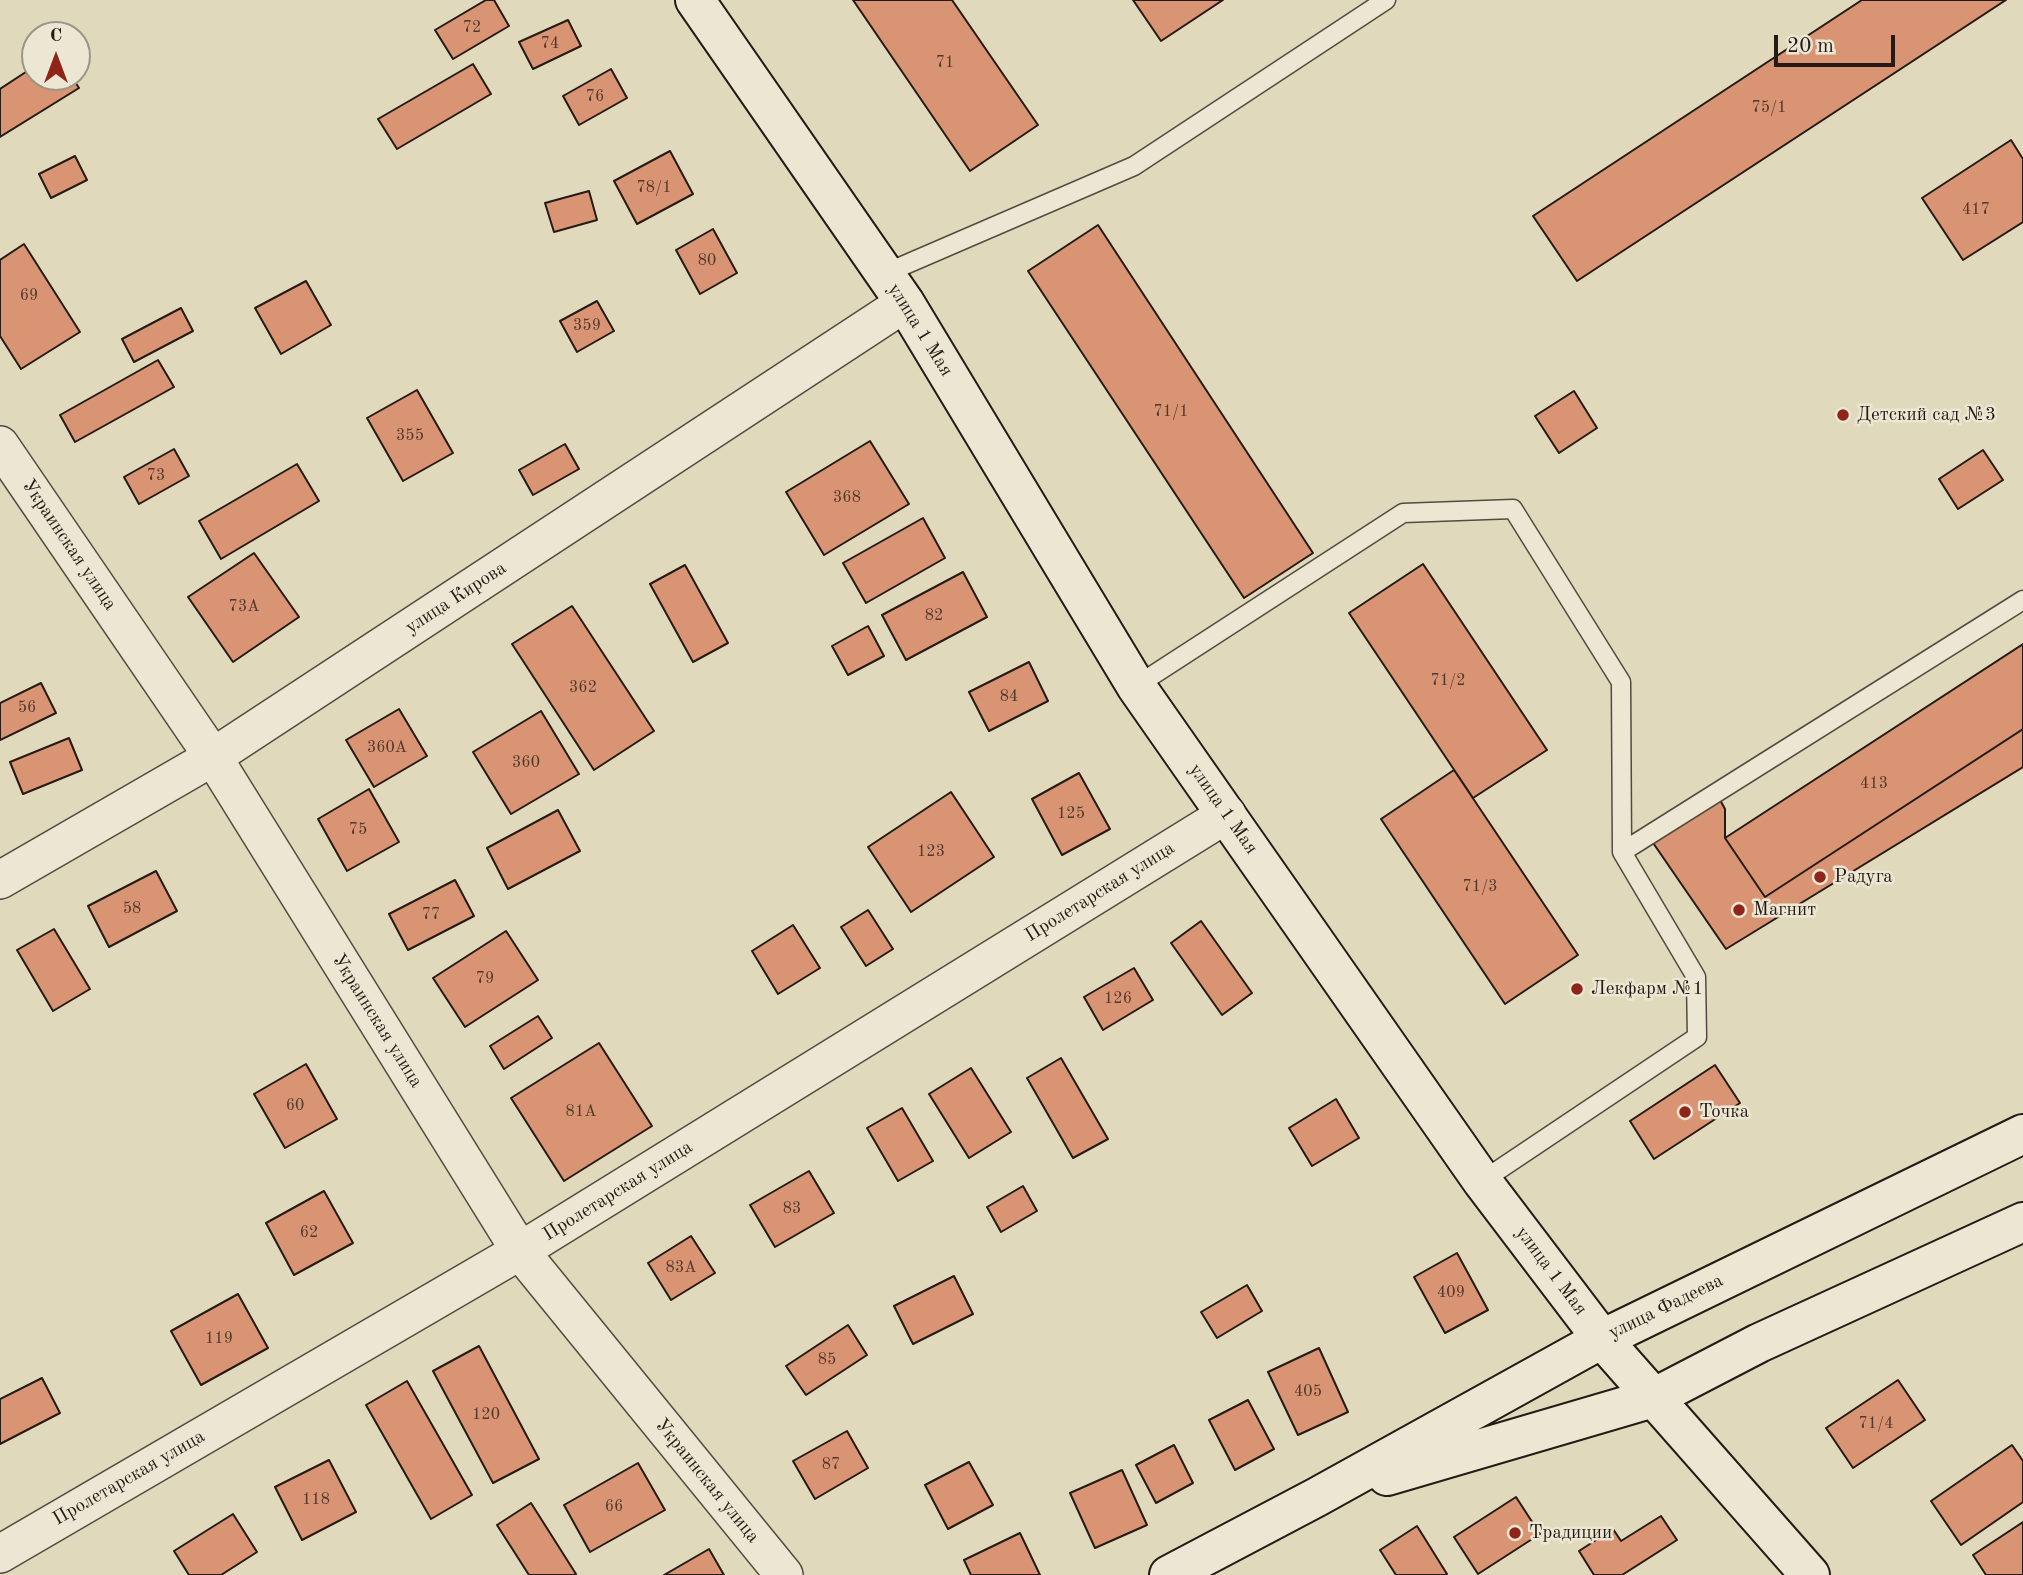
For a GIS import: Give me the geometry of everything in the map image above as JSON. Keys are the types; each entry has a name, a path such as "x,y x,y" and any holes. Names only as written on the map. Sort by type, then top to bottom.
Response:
{"street":[{"name":"улица 1 Мая","path":"695,0 895,288 1136,686 1482,1181 1602,1339 1810,1575"},
{"name":"улица Кирова","path":"0,880 213,757 895,288"},
{"name":"Украинская улица","path":"0,445 213,757 520,1251 784,1575"},
{"name":"Пролетарская улица","path":"0,1554 520,1251 1227,814"},
{"name":"улица Фадеева","path":"1169,1575 1317,1497 1602,1339 2023,1134"},
{"name":"улица Фадеева","path":"1317,1497 1653,1398 1759,1343 2023,1222"}],"lane":[{"path":"895,288 1135,166 1386,0"},
{"path":"1136,686 1403,513 1513,509 1621,681 1622,852 1696,977 1697,1037 1482,1181"},
{"path":"1622,852 2023,600"}],"building":[{"path":"486,0 494,0 509,26 453,59 435,30"},
{"path":"853,0 952,0 1038,125 970,171"},
{"path":"1133,0 1223,0 1161,41"},
{"path":"1862,0 2006,0 1577,281 1533,216"},
{"path":"568,20 581,46 533,69 519,42"},
{"path":"473,64 491,94 397,149 378,119"},
{"path":"611,69 627,98 579,125 563,96"},
{"path":"21,75 21,91 74,91 0,137 0,89"},
{"path":"2011,140 2023,159 2023,222 1963,260 1922,198"},
{"path":"670,151 693,194 637,224 614,181"},
{"path":"75,156 87,180 51,198 39,174"},
{"path":"589,191 597,220 554,232 545,203"},
{"path":"1098,225 1313,553 1244,598 1028,271"},
{"path":"713,229 737,273 700,294 676,250"},
{"path":"24,244 80,332 21,369 0,336 0,260"},
{"path":"306,281 331,325 281,354 255,308"},
{"path":"597,301 614,331 577,352 560,321"},
{"path":"181,308 193,331 134,362 122,339"},
{"path":"158,360 174,387 75,442 60,415"},
{"path":"417,390 453,453 403,481 367,418"},
{"path":"1574,391 1597,428 1559,453 1535,416"},
{"path":"870,441 909,504 824,555 786,492"},
{"path":"565,444 579,469 533,495 519,470"},
{"path":"174,449 189,476 139,504 124,477"},
{"path":"1983,450 2003,480 1958,509 1939,479"},
{"path":"297,464 319,501 221,559 199,521"},
{"path":"923,518 945,558 866,603 843,563"},
{"path":"254,553 299,617 233,662 188,597"},
{"path":"1423,564 1547,750 1473,798 1349,613"},
{"path":"685,565 728,643 693,662 650,584"},
{"path":"963,572 987,617 906,660 882,615"},
{"path":"572,606 654,731 594,770 512,644"},
{"path":"868,626 884,656 848,675 832,646"},
{"path":"2023,644 2023,729 1765,897 1725,838"},
{"path":"1029,662 1048,701 989,731 969,692"},
{"path":"41,683 56,713 0,740 0,703"},
{"path":"399,709 427,756 374,787 346,740"},
{"path":"541,711 579,774 511,814 473,752"},
{"path":"2023,729 2023,767 1726,949 1649,837 1718,796 1725,809 1725,838 1765,897"},
{"path":"69,738 82,770 23,794 10,762"},
{"path":"1454,770 1578,955 1505,1004 1381,819"},
{"path":"1079,773 1110,829 1062,855 1032,799"},
{"path":"369,789 399,842 347,871 318,819"},
{"path":"951,792 994,857 911,912 868,847"},
{"path":"558,810 580,851 508,889 487,848"},
{"path":"156,871 177,911 109,947 88,906"},
{"path":"455,880 474,916 408,950 389,914"},
{"path":"868,910 893,949 866,966 841,927"},
{"path":"1201,921 1252,993 1222,1015 1171,943"},
{"path":"793,925 820,968 778,994 752,951"},
{"path":"54,929 90,989 53,1011 17,950"},
{"path":"506,931 538,980 465,1027 433,978"},
{"path":"1134,968 1153,1000 1103,1030 1084,997"},
{"path":"538,1016 552,1038 504,1069 490,1046"},
{"path":"599,1043 652,1126 564,1181 511,1098"},
{"path":"1061,1058 1108,1139 1073,1158 1027,1078"},
{"path":"306,1064 337,1119 285,1148 254,1094"},
{"path":"1715,1065 1740,1103 1654,1159 1630,1121"},
{"path":"971,1068 1011,1132 969,1158 929,1094"},
{"path":"1336,1099 1359,1138 1312,1166 1289,1128"},
{"path":"902,1108 933,1161 898,1181 867,1128"},
{"path":"809,1171 834,1213 775,1247 750,1205"},
{"path":"1023,1186 1037,1211 1001,1232 987,1207"},
{"path":"324,1191 353,1243 294,1275 266,1223"},
{"path":"691,1236 715,1273 671,1300 648,1263"},
{"path":"1457,1253 1488,1310 1445,1333 1414,1277"},
{"path":"954,1276 973,1314 913,1344 894,1306"},
{"path":"1247,1285 1262,1311 1217,1338 1201,1312"},
{"path":"238,1294 268,1348 201,1385 171,1331"},
{"path":"848,1325 867,1355 806,1395 786,1366"},
{"path":"479,1346 539,1459 493,1483 433,1371"},
{"path":"1319,1348 1348,1412 1298,1435 1268,1372"},
{"path":"42,1378 60,1413 0,1444 0,1399"},
{"path":"1898,1380 1925,1420 1853,1468 1826,1428"},
{"path":"407,1381 472,1495 431,1519 366,1405"},
{"path":"1248,1400 1274,1449 1235,1470 1209,1420"},
{"path":"847,1431 868,1468 815,1499 793,1461"},
{"path":"1174,1445 1193,1483 1156,1503 1136,1465"},
{"path":"2012,1445 2023,1461 2023,1502 1961,1545 1931,1501"},
{"path":"329,1460 356,1512 302,1540 275,1487"},
{"path":"969,1462 993,1505 948,1529 925,1485"},
{"path":"638,1463 665,1510 590,1552 564,1505"},
{"path":"1122,1470 1147,1525 1095,1548 1070,1493"},
{"path":"1516,1497 1540,1534 1478,1574 1454,1537"},
{"path":"531,1503 576,1574 529,1575 497,1525"},
{"path":"233,1514 257,1552 221,1575 189,1575 174,1551"},
{"path":"1661,1516 1677,1540 1622,1575 1594,1575 1579,1551 1613,1529 1621,1541"},
{"path":"2023,1522 2023,1575 1986,1575 1973,1555"},
{"path":"1417,1526 1447,1574 1396,1575 1380,1550"},
{"path":"1020,1533 1040,1575 971,1575 964,1560"},
{"path":"709,1549 724,1575 664,1575"}],"place":[{"name":"Детский сад №3","path":"1843,415"},
{"name":"Радуга","path":"1820,877"},
{"name":"Магнит","path":"1739,910"},
{"name":"Лекфарм №1","path":"1577,989"},
{"name":"Точка","path":"1685,1112"},
{"name":"Традиции","path":"1515,1533"}]}
